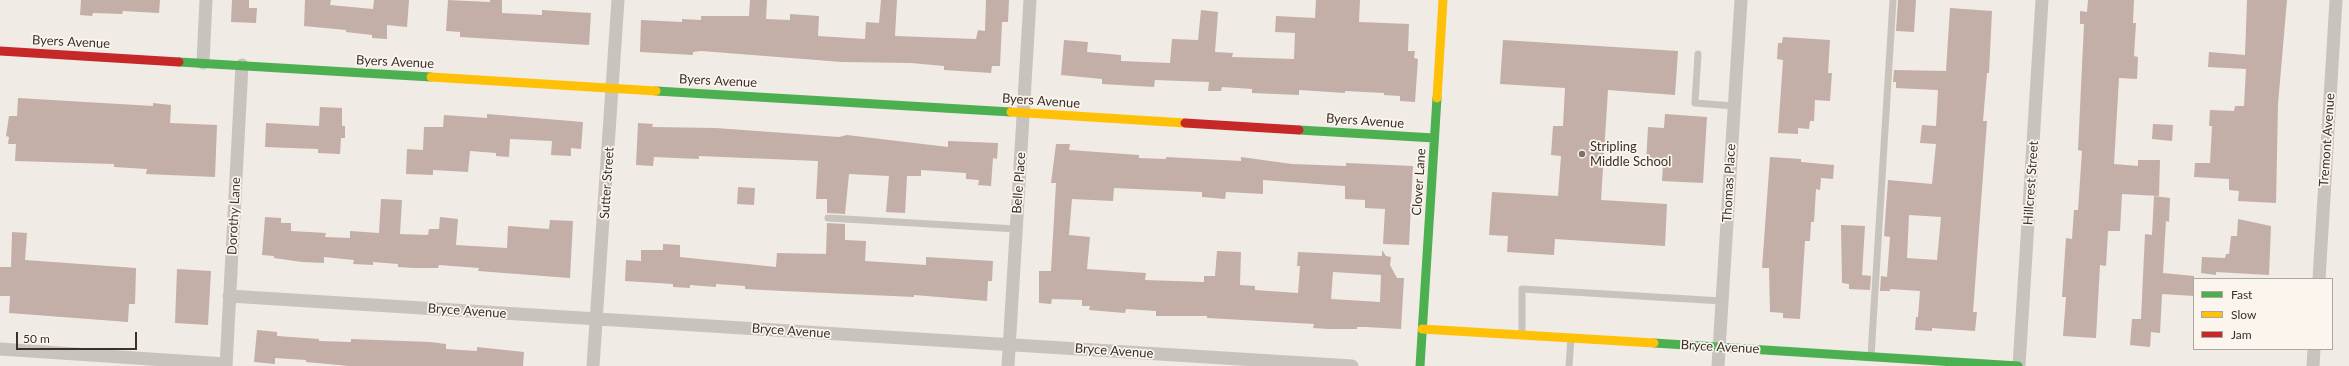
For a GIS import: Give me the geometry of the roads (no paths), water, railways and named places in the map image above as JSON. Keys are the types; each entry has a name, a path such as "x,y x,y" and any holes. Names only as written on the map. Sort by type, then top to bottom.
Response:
{"street":[{"path":"203,63 206,0"},
{"name":"Sutter Street","path":"593,366 614,88 618,0"},
{"name":"Belle Place","path":"1008,366 1030,0"},
{"name":"Clover Lane","path":"1420,366 1443,0"},
{"name":"Thomas Place","path":"1718,366 1740,0"},
{"name":"Hillcrest Street","path":"2019,366 2042,0"},
{"name":"Tremont Avenue","path":"2319,278 2336,0"},
{"name":"Byers Avenue","path":"0,51 1434,138"},
{"name":"Dorothy Lane","path":"226,365 242,66"},
{"name":"Bryce Avenue","path":"230,296 1352,366"},
{"name":"Bryce Avenue","path":"1422,329 2019,366"},
{"path":"0,349 226,365"},
{"path":"2313,366 2314,350"}],"lane":[{"path":"1871,356 1893,0"},
{"path":"1698,54 1695,103 1734,106"},
{"path":"828,218 1016,229"},
{"path":"1522,335 1522,289 1722,302"},
{"path":"1569,366 1571,338"}],"place":[{"name":"Stripling Middle School","path":"1582,154"}]}
